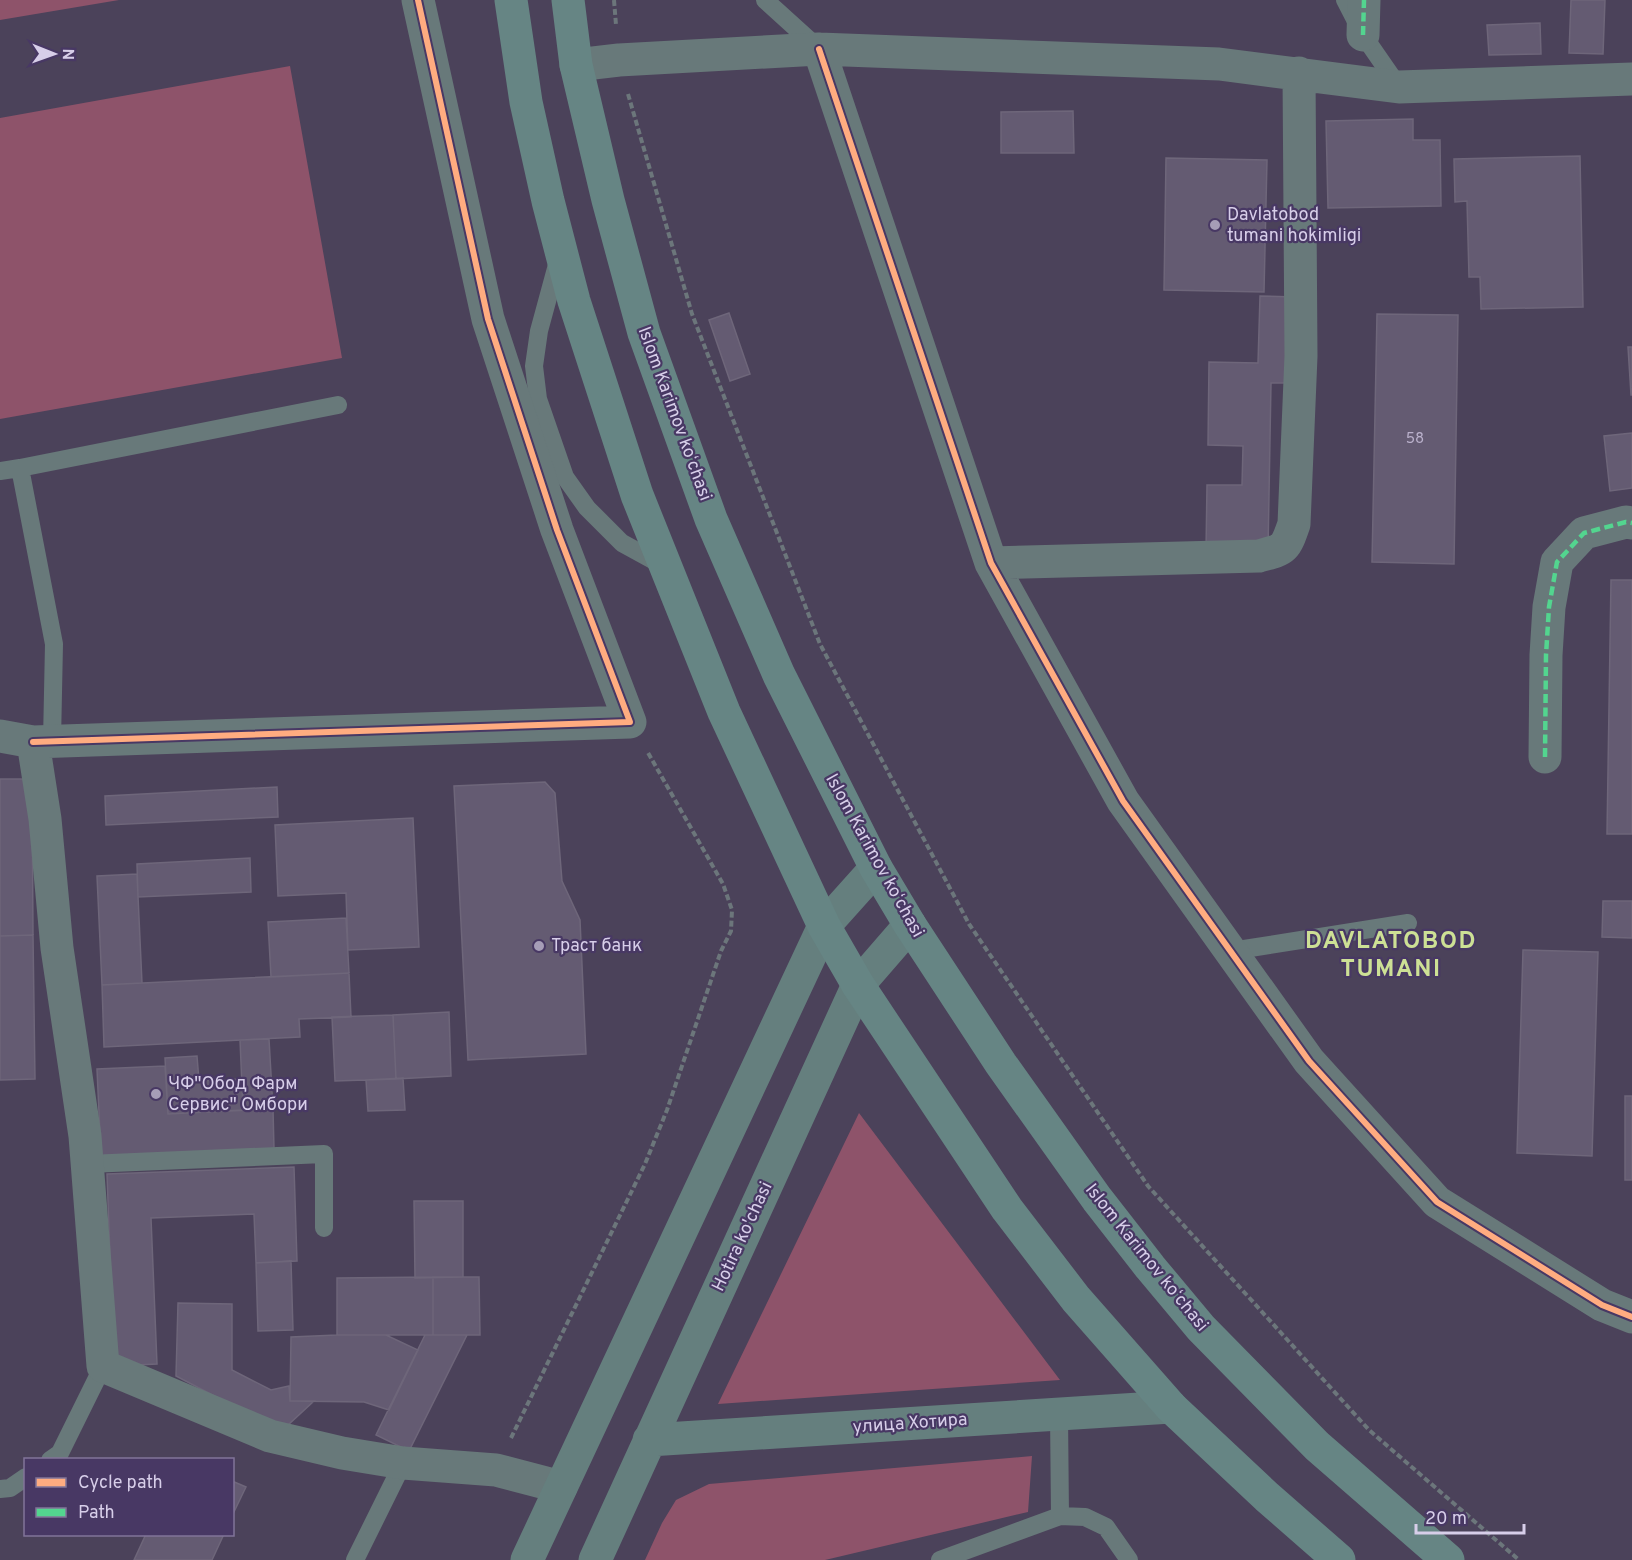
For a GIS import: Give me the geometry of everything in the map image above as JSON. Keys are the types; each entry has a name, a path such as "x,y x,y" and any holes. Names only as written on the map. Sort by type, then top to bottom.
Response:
{"main road":[{"path":"510,0 526,102 560,250 574,301 637,495 724,712 824,926 858,985 1007,1209 1076,1299 1171,1407 1267,1497 1339,1560"},
{"name":"Islom Karimov koʻchasi","path":"568,0 576,65 608,200 644,333 711,519 779,675 876,868 910,925 1001,1064 1097,1198 1150,1267 1201,1328 1317,1446 1448,1560"},
{"path":"527,1560 824,926 876,868"},
{"name":"Hotira ko'chasi","path":"595,1560 858,985 910,925"},
{"name":"улица Хотира","path":"650,1440 1171,1407"}],"street":[{"path":"0,736 43,742 630,722 557,530 488,320 418,0"},
{"path":"1363,35 1364,0"},
{"path":"576,65 619,60 819,50 1219,64 1399,87 1632,79"},
{"path":"819,50 991,563 1123,801 1310,1061 1437,1202 1602,1305 1632,1317"},
{"path":"991,563 1259,556 1278,551 1287,543 1294,524 1301,356 1299,73"},
{"path":"1545,757 1546,655 1549,607 1557,562 1584,533 1626,522 1632,523"},
{"path":"43,742 45,819 57,948 86,1136 103,1366 270,1436 342,1453 403,1463 496,1470 561,1487"}],"lane":[{"path":"765,0 819,50"},
{"path":"1345,0 1363,35 1399,87"},
{"path":"560,250 537,343 534,366 538,399 565,477 587,508 622,543 665,566"},
{"path":"0,471 338,405"},
{"path":"20,468 54,644 43,742"},
{"path":"1231,951 1408,923"},
{"path":"88,1164 324,1154 324,1228"},
{"path":"53,1458 60,1453 103,1366"},
{"path":"1059,1414 1060,1516"},
{"path":"355,1560 403,1463"},
{"path":"0,1489 9,1488 24,1478"},
{"path":"940,1560 1060,1516 1085,1517 1106,1527 1129,1560"}],"path":[{"path":"614,0 619,60 692,314 820,644 969,924 1148,1186 1369,1430 1519,1560"},
{"path":"496,1470 645,1164 667,1110 721,951 731,931 732,910 723,884 630,722"}],"shaded area":[{"path":"0,0 119,0 0,20"},
{"path":"290,66 342,358 0,419 0,118"},
{"path":"859,1113 1060,1380 718,1404"},
{"path":"1032,1456 1028,1512 825,1560 645,1560 662,1523 676,1500 709,1484"}],"building":[{"path":"1571,0 1605,0 1603,54 1569,53"},
{"path":"1540,23 1541,54 1489,55 1487,25"},
{"path":"1073,111 1074,153 1001,153 1001,112"},
{"path":"1413,119 1413,140 1440,140 1441,206 1328,208 1326,121"},
{"path":"1580,156 1583,307 1481,309 1480,277 1469,277 1467,201 1455,202 1454,159"},
{"name":"Davlatobod tumani hokimligi","path":"1166,158 1267,160 1264,292 1164,290"},
{"path":"1260,296 1295,297 1294,383 1271,383 1268,551 1206,550 1207,485 1242,485 1243,446 1208,445 1209,362 1258,363"},
{"path":"729,313 750,374 730,381 709,320"},
{"path":"1377,314 1458,315 1454,564 1372,562"},
{"path":"1628,347 1632,347 1632,395 1631,395"},
{"path":"1632,433 1632,488 1610,491 1604,436"},
{"path":"1611,580 1632,580 1632,834 1607,834"},
{"path":"0,779 32,779 33,935 0,936"},
{"path":"545,782 555,793 562,881 580,920 586,1054 468,1060 454,786"},
{"path":"277,787 278,817 106,825 105,796"},
{"path":"413,818 419,947 348,950 346,893 278,896 275,825"},
{"path":"250,858 251,892 138,897 137,864"},
{"path":"137,874 142,983 102,985 97,876"},
{"path":"1603,901 1632,901 1632,938 1602,937"},
{"path":"346,918 349,973 271,977 268,922"},
{"path":"33,935 35,1079 0,1080 0,936"},
{"path":"1523,950 1598,952 1592,1156 1517,1153"},
{"path":"349,973 351,1017 299,1019 300,1037 104,1047 102,985"},
{"path":"449,1012 451,1076 396,1079 393,1015"},
{"path":"393,1015 396,1079 335,1081 332,1017"},
{"path":"269,1039 273,1109 243,1110 240,1040"},
{"path":"197,1056 199,1081 242,1079 243,1110 168,1114 165,1058"},
{"path":"165,1066 168,1114 273,1109 274,1149 101,1157 97,1069"},
{"path":"403,1078 405,1110 368,1111 366,1080"},
{"path":"1625,1096 1632,1096 1632,1180 1625,1180"},
{"path":"294,1167 297,1261 256,1263 254,1214 151,1218 157,1364 114,1366 107,1174"},
{"path":"414,1201 463,1201 463,1277 415,1278"},
{"path":"291,1261 293,1330 258,1331 256,1263"},
{"path":"433,1277 479,1277 480,1335 433,1335"},
{"path":"433,1277 433,1335 337,1335 337,1278"},
{"path":"178,1303 232,1304 232,1370 271,1390 289,1386 290,1401 314,1401 288,1425 270,1425 176,1376"},
{"path":"386,1335 418,1350 389,1410 364,1402 290,1401 291,1337"},
{"path":"425,1335 467,1335 409,1451 376,1435"},
{"path":"234,1482 246,1487 234,1512"},
{"path":"145,1536 223,1536 212,1560 134,1560"}],"marked path":[{"path":"1363,35 1364,0"},
{"path":"1545,757 1546,655 1549,607 1557,562 1584,533 1626,522 1632,523"}],"cycle path":[{"path":"33,742 630,722 557,530 488,319 418,0"},
{"path":"819,49 991,563 1123,801 1309,1061 1437,1202 1602,1305 1632,1317"}],"place":[{"name":"Davlatobod tumani hokimligi","path":"1215,225"},
{"name":"Траст банк","path":"539,946"},
{"name":"ЧФ\"Обод Фарм Сервис\" Омбори","path":"156,1094"}],"district":[{"name":"DAVLATOBOD TUMANI","path":"1391,956"}]}
